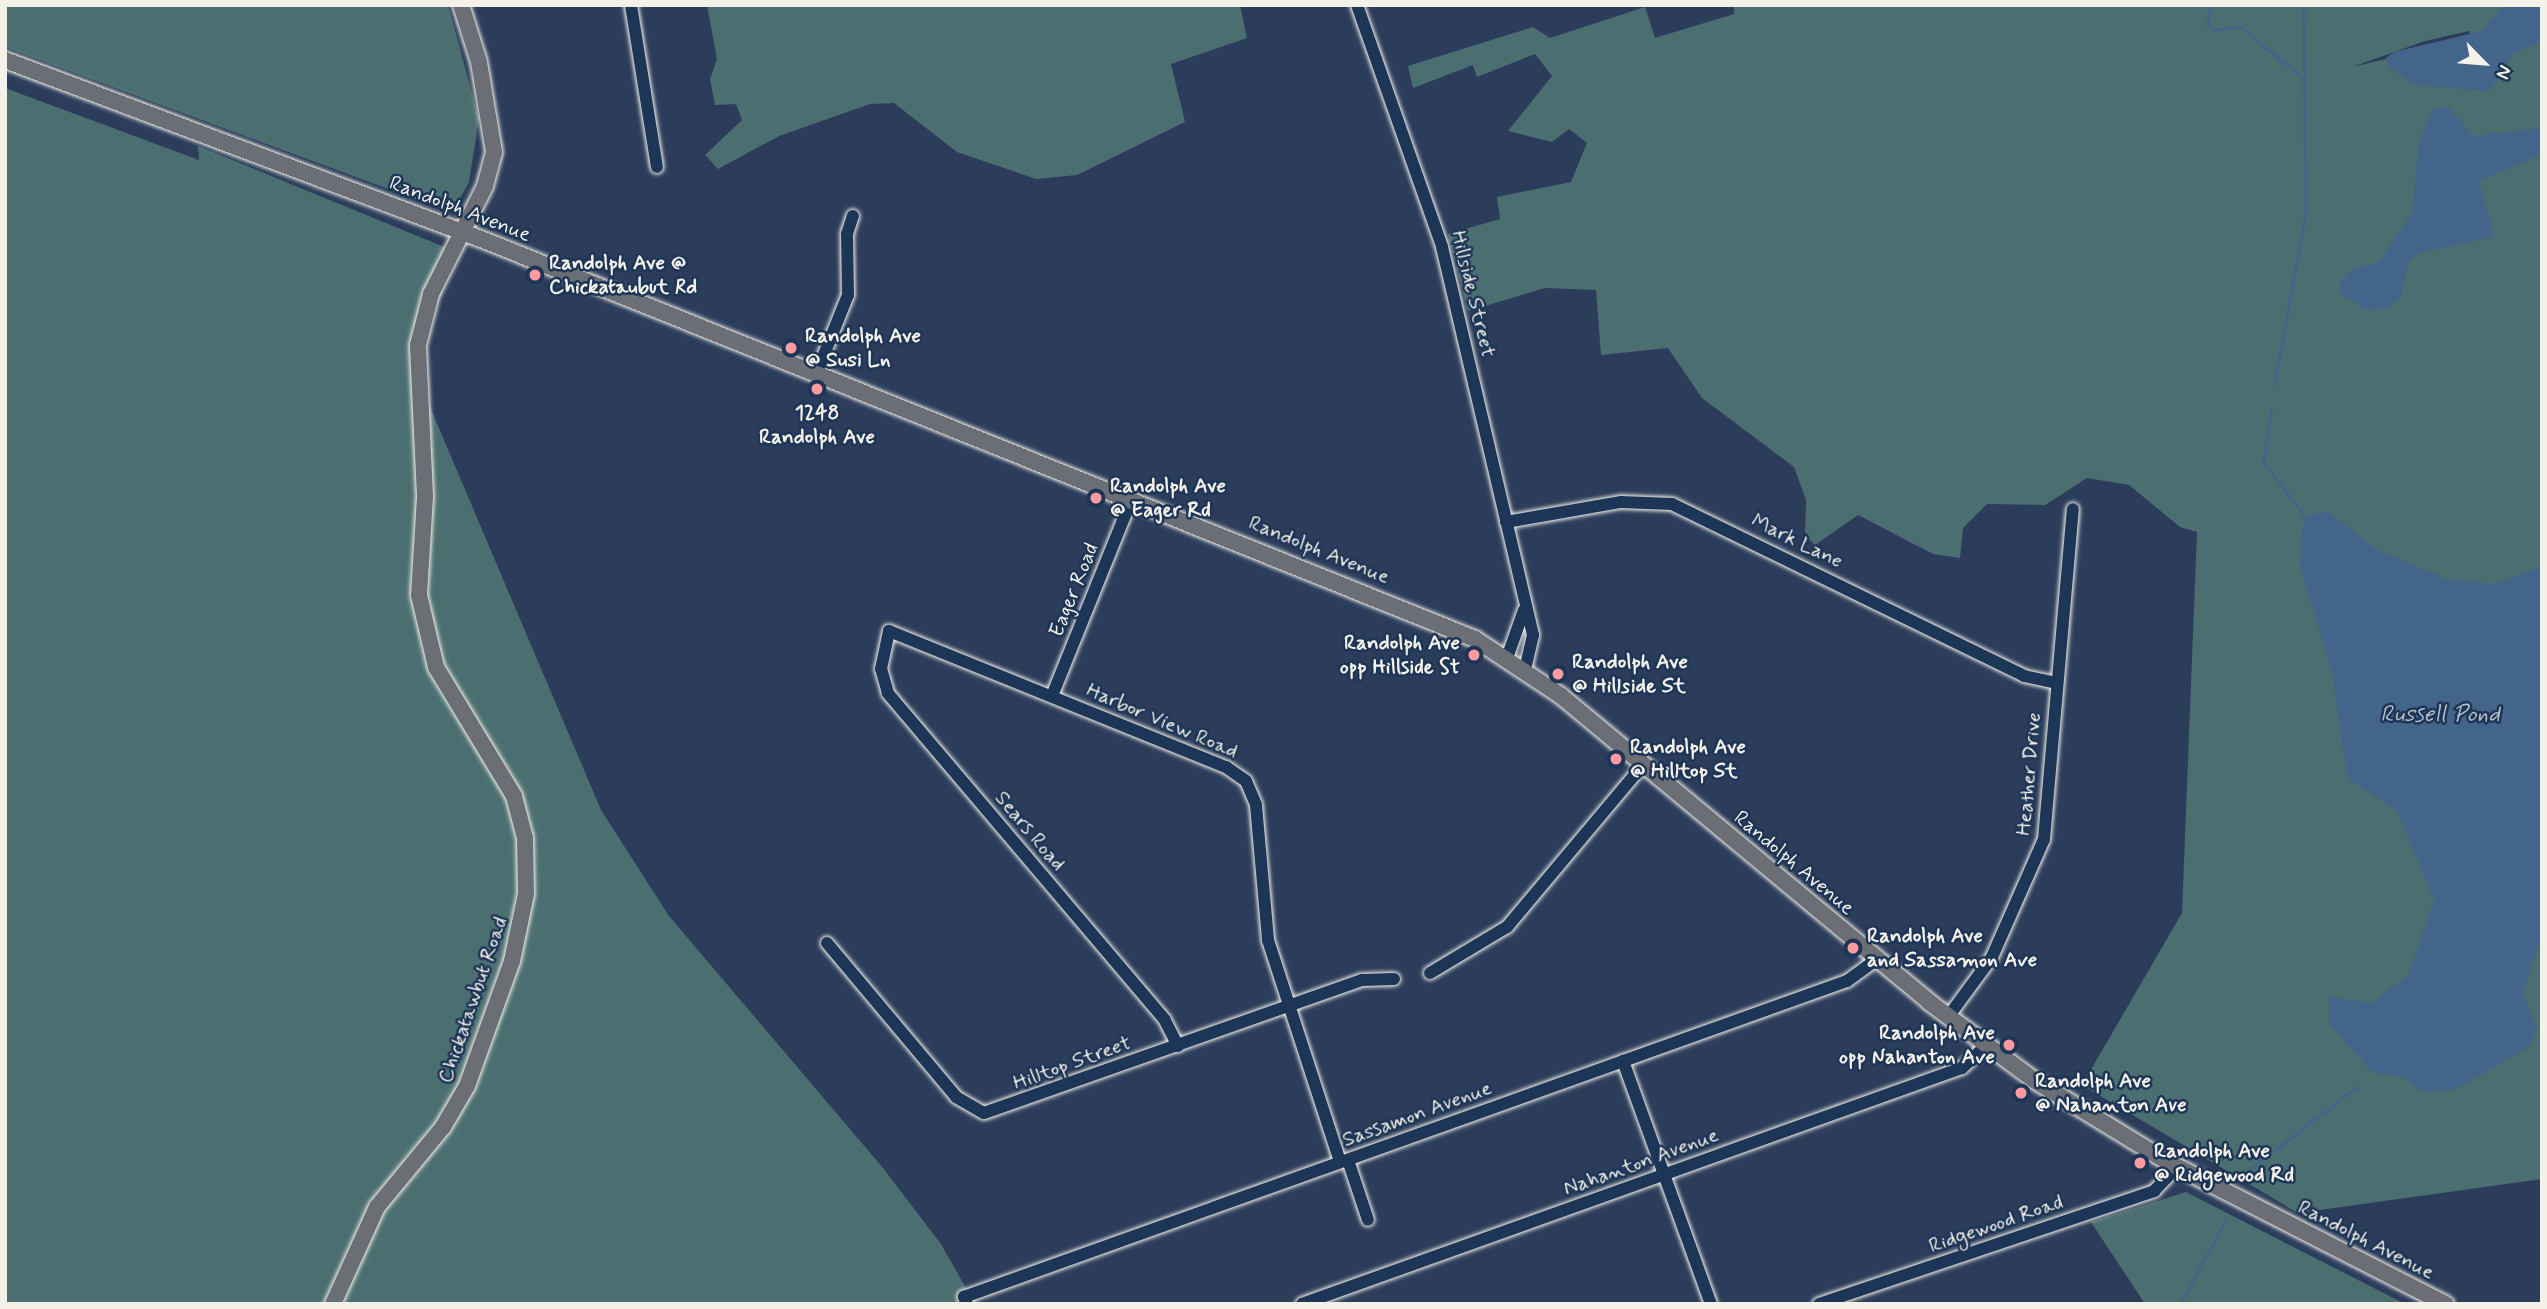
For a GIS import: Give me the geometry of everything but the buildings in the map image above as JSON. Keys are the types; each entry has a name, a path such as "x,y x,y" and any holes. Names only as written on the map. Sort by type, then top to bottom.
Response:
{"main road":[{"name":"Chickatawbut Road","path":"334,1304 377,1207 443,1127 467,1086 525,906 526,848 514,796 442,679 420,607 425,496 416,355 431,294 489,174 494,139 461,5"},
{"name":"Randolph Avenue","path":"5,60 463,232 1423,615 1525,669 1986,1046 2178,1167 2445,1304"}],"street":[{"path":"631,5 657,167"},
{"name":"Hillside Street","path":"1357,5 1439,235 1525,599 1533,647 1525,669"},
{"path":"817,372 848,295 847,234 853,216"},
{"name":"Eager Road","path":"1052,696 1132,498"},
{"name":"Mark Lane","path":"1506,522 1620,502 1672,503 2024,676 2056,683"},
{"name":"Heather Drive","path":"1948,1017 1992,957 2044,839 2073,509"},
{"name":"Hillside Street","path":"1507,658 1521,628 1525,599"},
{"name":"Harbor View Road","path":"889,631 1226,767 1246,781 1256,805 1265,929 1288,1006 1368,1220"},
{"name":"Sears Road","path":"889,631 881,669 888,693 1165,1020 1178,1046"},
{"path":"1430,973 1507,927 1644,764"},
{"name":"Hilltop Street","path":"827,943 956,1097 977,1112 1178,1046 1362,980 1394,979"},
{"name":"Sassamon Avenue","path":"965,1301 1344,1161 1854,978 1877,959"},
{"name":"Nahanton Avenue","path":"1302,1304 1962,1068 1986,1046"},
{"path":"1623,1061 1711,1304"},
{"name":"Ridgewood Road","path":"1819,1304 2154,1191 2178,1167"}],"green space":[{"path":"5,5 448,5 479,119 469,182 456,206 440,208 5,47"},
{"path":"707,5 1240,5 1247,38 1171,64 1185,122 1077,175 1036,179 957,152 894,103 870,104 779,136 718,169 705,155 742,120 736,104 715,105 710,79 717,59"},
{"path":"1734,5 2542,5 2542,1179 2298,1213 2082,1085 2182,913 2197,532 2180,527 2129,485 2087,478 2045,505 1987,504 1963,528 1960,558 1933,554 1858,515 1815,545 1805,535 1806,500 1794,467 1702,398 1668,348 1601,355 1596,290 1545,288 1468,311 1448,234 1500,219 1497,197 1571,182 1587,143 1569,129 1552,142 1508,131 1552,76 1535,54 1477,77 1473,65 1413,88 1408,66 1533,27 1550,38 1645,7 1655,38 1734,14","holes":["2469,31 2471,39 2352,67 2425,41"]},
{"path":"5,88 199,160 198,146 459,253 424,336 427,400 601,810 669,916 883,1168 941,1244 975,1304 5,1304"},
{"path":"2186,1192 2405,1304 2145,1304 2091,1222"}],"water":[{"path":"2503,5 2542,5 2542,41 2513,54 2490,91 2414,85 2388,66 2386,58 2394,52 2482,31"},
{"path":"2434,108 2449,108 2474,136 2542,128 2542,154 2479,181 2494,237 2422,252 2410,260 2400,299 2389,308 2366,310 2342,294 2339,282 2352,269 2379,262 2412,212 2419,141"},
{"name":"Russell Pond","path":"2328,512 2379,551 2447,579 2495,584 2542,566 2542,934 2523,993 2537,1031 2528,1048 2456,1089 2422,1092 2402,1077 2372,1072 2329,1024 2329,997 2372,1003 2408,975 2434,900 2397,811 2350,780 2346,770 2332,672 2300,567 2302,527 2310,515"}],"waterway":[{"path":"2202,5 2211,9 2207,25 2213,30 2240,26 2303,78"},
{"path":"2274,385 2305,216 2303,5"},
{"path":"2272,406 2264,462 2308,520"},
{"path":"2245,1180 2255,1165 2357,1087"},
{"path":"2181,1303 2225,1221"}],"place":[{"name":"Randolph Ave @ Chickataubut Rd","path":"535,275"},
{"name":"Randolph Ave @ Susi Ln","path":"791,348"},
{"name":"1248 Randolph Ave","path":"817,389"},
{"name":"Randolph Ave @ Eager Rd","path":"1096,498"},
{"name":"Randolph Ave opp Hillside St","path":"1474,655"},
{"name":"Randolph Ave @ Hillside St","path":"1558,674"},
{"name":"Randolph Ave @ Hilltop St","path":"1616,759"},
{"name":"Randolph Ave and Sassamon Ave","path":"1853,948"},
{"name":"Randolph Ave opp Nahanton Ave","path":"2009,1045"},
{"name":"Randolph Ave @ Nahanton Ave","path":"2021,1093"},
{"name":"Randolph Ave @ Ridgewood Rd","path":"2140,1163"}]}
